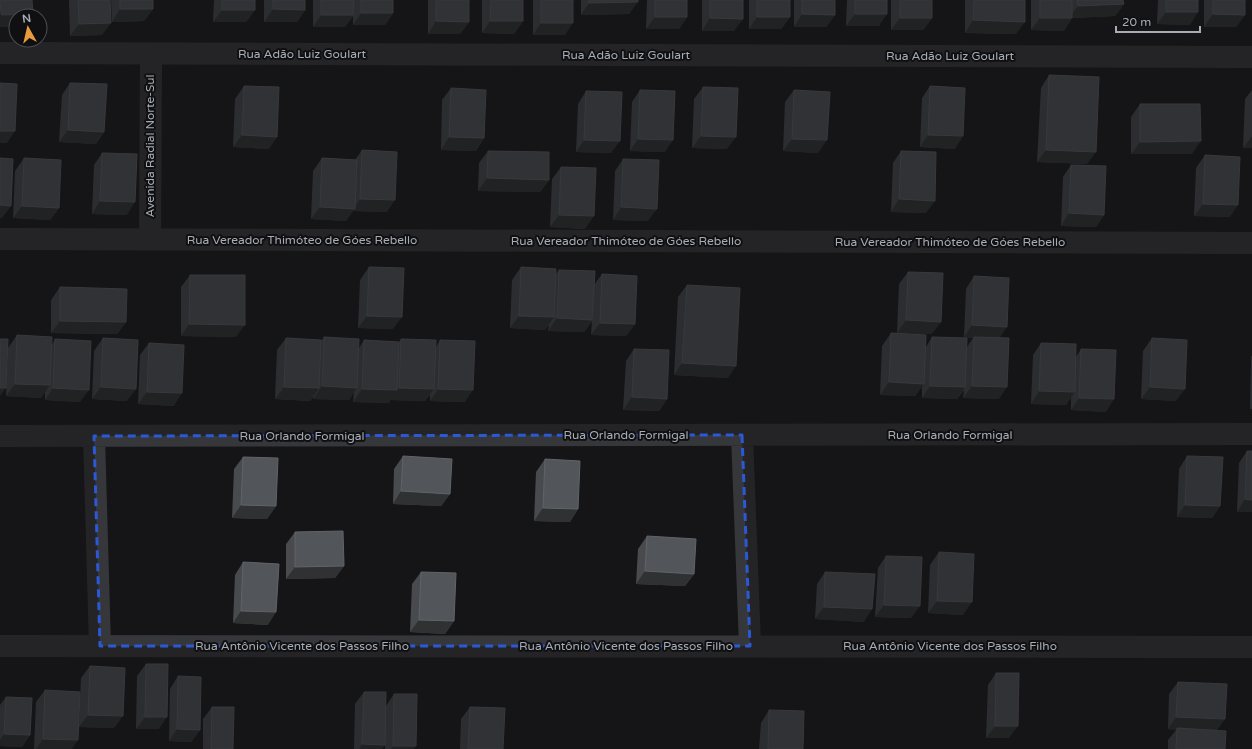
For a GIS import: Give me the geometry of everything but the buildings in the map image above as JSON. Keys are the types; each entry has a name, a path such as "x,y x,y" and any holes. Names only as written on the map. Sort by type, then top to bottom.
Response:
{"street":[{"name":"Rua Adão Luiz Goulart","path":"0,53 1252,57"},
{"name":"Avenida Radial Norte-Sul","path":"150,239 151,54"},
{"name":"Rua Vereador Thimóteo de Góes Rebello","path":"0,239 1252,243"},
{"name":"Rua Orlando Formigal","path":"0,436 1252,434"},
{"path":"742,435 750,646"},
{"path":"94,436 100,646"},
{"name":"Rua Antônio Vicente dos Passos Filho","path":"0,646 1252,647"}],"highlighted area":[{"path":"742,435 750,646 100,646 94,436"}]}
